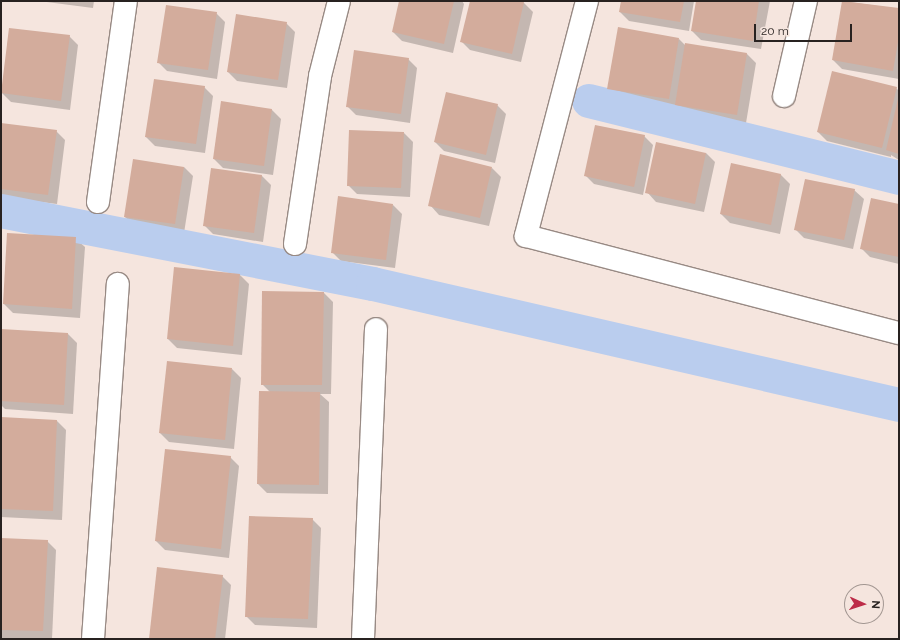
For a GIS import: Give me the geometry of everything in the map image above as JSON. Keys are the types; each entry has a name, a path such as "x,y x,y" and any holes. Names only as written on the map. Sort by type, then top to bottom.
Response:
{"street":[{"path":"98,202 126,1"},
{"path":"295,244 320,76 339,1"},
{"path":"587,1 526,236 899,333"},
{"path":"784,96 806,1"},
{"path":"93,639 118,284"},
{"path":"363,639 376,329"}],"building":[{"path":"399,1 454,1 444,44 392,32"},
{"path":"470,1 524,2 512,54 460,42"},
{"path":"621,1 684,1 680,22 619,12"},
{"path":"696,1 759,1 753,41 691,31"},
{"path":"842,1 899,8 899,36 893,71 832,60"},
{"path":"166,5 217,12 208,70 157,63"},
{"path":"236,14 287,22 278,80 227,72"},
{"path":"618,27 679,38 669,99 607,89"},
{"path":"9,28 70,35 61,101 1,93"},
{"path":"685,43 747,53 737,115 675,105"},
{"path":"354,50 409,58 401,114 346,107"},
{"path":"832,71 897,87 882,148 817,132"},
{"path":"154,79 205,86 196,144 145,137"},
{"path":"446,92 498,104 486,155 434,142"},
{"path":"899,99 899,154 886,150"},
{"path":"221,101 272,109 264,166 213,159"},
{"path":"1,123 57,130 48,195 1,189"},
{"path":"595,125 645,135 634,187 584,176"},
{"path":"349,130 404,132 401,188 347,186"},
{"path":"656,142 706,153 695,204 645,193"},
{"path":"440,154 492,167 480,218 428,206"},
{"path":"133,159 184,167 175,224 124,217"},
{"path":"731,163 781,174 771,225 720,214"},
{"path":"211,168 262,175 254,233 203,226"},
{"path":"805,179 855,189 844,240 794,230"},
{"path":"338,196 393,204 386,260 331,253"},
{"path":"871,198 899,204 899,257 860,249"},
{"path":"7,233 76,237 72,309 3,304"},
{"path":"174,267 240,274 233,346 167,339"},
{"path":"262,291 324,292 322,385 261,385"},
{"path":"1,329 68,333 64,405 1,401"},
{"path":"167,361 232,368 225,440 159,433"},
{"path":"259,391 320,392 319,485 257,484"},
{"path":"1,417 57,420 53,511 1,509"},
{"path":"165,449 231,456 221,549 155,541"},
{"path":"249,516 313,518 308,619 245,617"},
{"path":"1,538 48,540 43,631 1,630"},
{"path":"157,567 223,575 215,639 149,639"}],"waterway":[{"path":"589,101 899,178"},
{"path":"1,211 373,284 899,405"}]}
